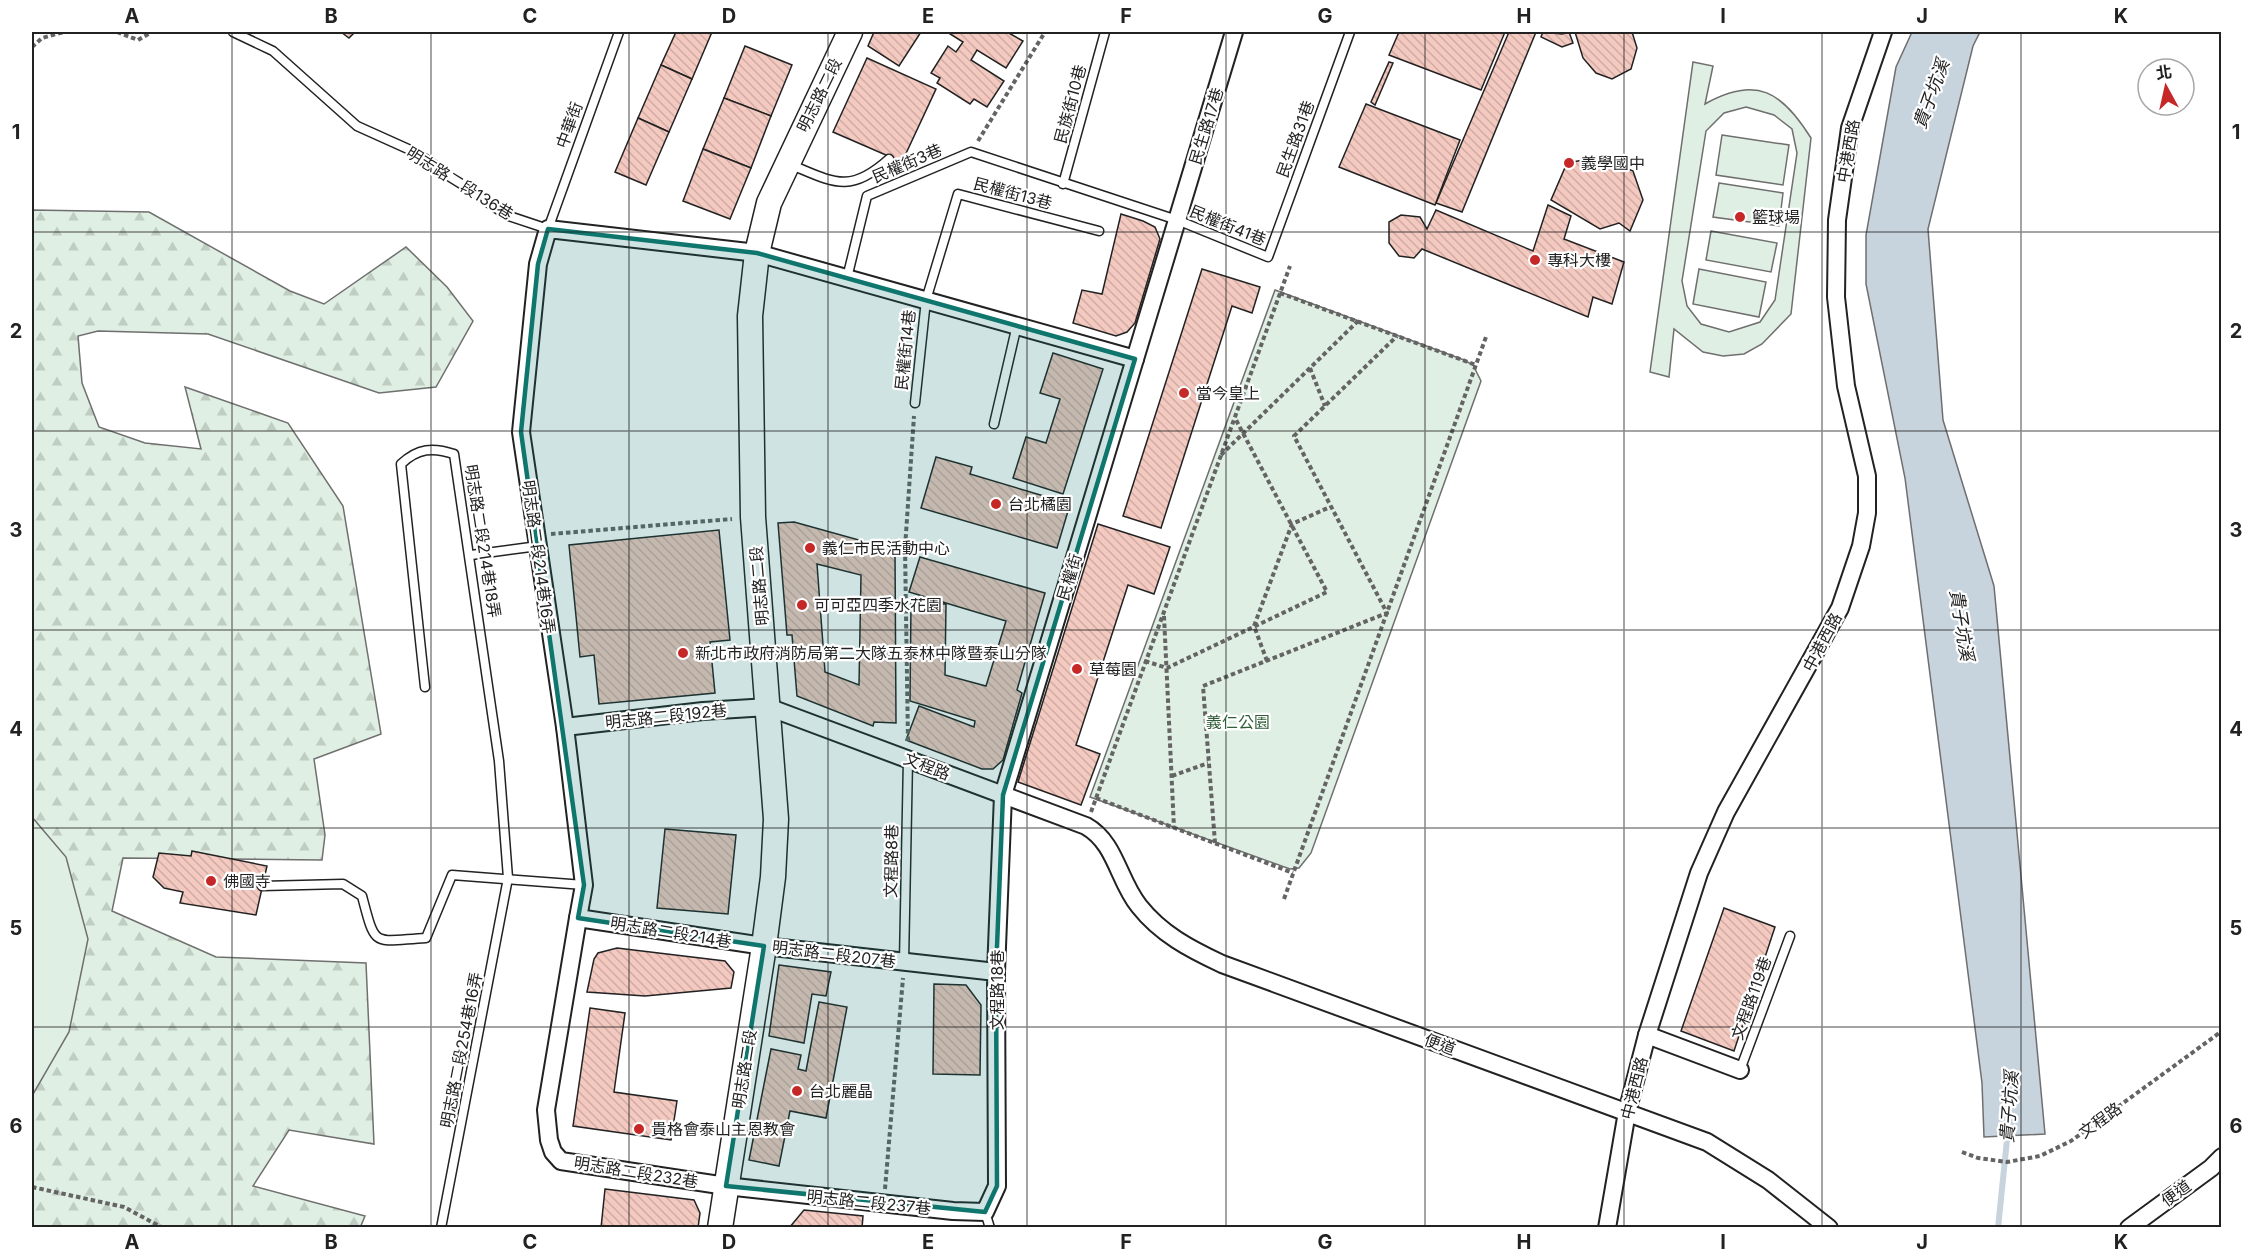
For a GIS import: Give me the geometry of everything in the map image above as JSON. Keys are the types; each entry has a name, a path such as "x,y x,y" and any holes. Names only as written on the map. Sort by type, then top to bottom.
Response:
{"main road":[{"name":"明志路二段","path":"720,1227 764,946 773,877 776,819 753,517 750,316 757,253 769,203 786,162 850,32"}],"street":[{"name":"民生路17巷","path":"1177,220 1234,32"},
{"name":"中港西路","path":"1607,1227 1627,1112 1647,1035 1699,873 1721,822 1840,608 1861,546 1867,513 1867,476 1846,386 1836,297 1837,220 1850,128 1883,32"},
{"name":"民權街","path":"1003,795 1177,220"},
{"name":"明志路二段136巷","path":"548,230 757,253"},
{"name":"明志路二段214巷16弄","path":"548,230 538,264 520,432 565,727 584,885"},
{"path":"757,253 1135,359"},
{"name":"文程路","path":"768,707 1086,826"},
{"name":"明志路二段192巷","path":"565,727 703,711 768,707"},
{"name":"文程路18巷","path":"997,1186 996,972 1003,795"},
{"name":"便道","path":"1086,826 1097,832 1106,843 1137,904 1156,926 1185,947 1222,964 1707,1142 1739,1160 1829,1227"},
{"path":"578,918 584,885"},
{"name":"明志路二段214巷","path":"578,918 764,946"},
{"name":"明志路二段232巷","path":"578,918 546,1110 549,1140 553,1152 561,1161 726,1186"},
{"name":"明志路二段207巷","path":"764,946 996,972"},
{"path":"1647,1035 1740,1070"},
{"name":"便道","path":"2129,1227 2211,1168 2222,1157"},
{"name":"明志路二段237巷","path":"726,1186 884,1203 987,1220 997,1186"}],"lane":[{"name":"明志路二段136巷","path":"233,32 273,51 357,126 417,153 506,215 548,230"},
{"name":"中華街","path":"548,230 619,32"},
{"name":"民族街10巷","path":"1063,184 1105,32"},
{"name":"民生路31巷","path":"1268,258 1350,32"},
{"name":"民權街41巷","path":"970,152 1177,220 1268,258"},
{"name":"民權街3巷","path":"847,278 867,196 970,152"},
{"path":"786,162 833,182 857,181 889,159"},
{"name":"民權街13巷","path":"926,300 958,194 1098,231"},
{"name":"民權街14巷","path":"915,403 926,300"},
{"path":"994,424 1017,326"},
{"name":"明志路二段214巷18弄","path":"425,687 401,464 414,453 437,448 454,454 471,555 499,761 508,878"},
{"path":"471,555 537,541"},
{"name":"文程路8巷","path":"904,963 908,759"},
{"path":"262,886 343,884 362,896 372,934 381,941 426,938 452,874 584,885"},
{"name":"明志路二段254巷16弄","path":"441,1227 508,878"},
{"name":"文程路119巷","path":"1740,1070 1790,936"}],"path":[{"path":"32,47 42,39 64,32"},
{"path":"117,32 138,40 152,32"},
{"path":"970,152 1045,32"},
{"path":"1086,826 1290,266"},
{"path":"1280,293 1476,365"},
{"path":"1220,456 1358,321"},
{"path":"1387,613 1293,436 1397,336"},
{"path":"1284,899 1486,337"},
{"path":"1310,368 1325,406"},
{"path":"908,759 905,548 915,403"},
{"path":"1145,661 1167,668 1327,592 1235,418"},
{"path":"1267,661 1254,626 1292,524 1330,507"},
{"path":"537,541 753,517"},
{"path":"1164,611 1174,828"},
{"path":"1215,843 1203,686 1387,613"},
{"path":"1172,776 1208,763"},
{"path":"1096,798 1293,873"},
{"path":"884,1203 904,963"},
{"name":"文程路","path":"1962,1152 1978,1158 2007,1162 2040,1156 2071,1142 2222,1031"},
{"path":"32,1187 124,1207 163,1227"}],"highlighted area":[{"path":"548,229 757,253 1135,359 1003,795 996,972 997,1186 985,1212 726,1186 764,946 578,918 584,885 521,432 538,264"}],"green space":[{"path":"1693,62 1713,66 1705,104 1723,95 1739,91 1754,90 1767,93 1790,109 1811,138 1791,314 1762,344 1744,354 1723,356 1703,352 1674,329 1669,377 1650,372","holes":["1746,107 1774,115 1792,129 1797,153 1775,300 1760,322 1729,332 1701,324 1687,306 1682,281 1706,131 1724,113"]},
{"path":"1722,135 1789,145 1783,185 1716,175"},
{"path":"1719,183 1783,193 1779,226 1713,217"},
{"path":"32,210 149,212 290,291 324,304 406,247 447,287 473,321 436,387 379,393 208,334 98,331 78,336 82,383 99,427 145,443 201,449 185,387 288,423 343,506 381,734 314,759 325,835 322,860 123,858 112,911 216,957 366,963 374,1144 289,1130 253,1186 365,1216 360,1228 32,1228"},
{"path":"1711,231 1777,243 1771,272 1706,260"},
{"path":"1699,269 1766,282 1759,317 1693,304"},
{"name":"義仁公園","path":"1275,290 1464,360 1473,365 1481,381 1311,853 1299,868 1290,869 1090,797"},
{"path":"32,817 66,857 88,939 69,1032 32,1096"}],"water":[{"path":"1912,32 1980,32 1973,46 1928,229 1943,420 1994,586 2045,1134 1984,1137 1982,1083 1905,478 1866,284 1866,235 1896,67"}],"building":[{"path":"341,32 355,32 349,38"},
{"path":"676,32 712,32 692,79 661,65"},
{"path":"874,32 921,32 899,66 868,46"},
{"path":"947,32 1007,32 1023,41 1006,68 977,50 971,60 1004,81 987,107 974,99 970,104 937,83 940,78 931,73 948,46 956,52 963,42"},
{"path":"1399,32 1505,32 1481,90 1389,55"},
{"path":"1509,32 1536,32 1462,212 1436,203"},
{"path":"1543,32 1562,34 1569,32 1573,43 1562,47 1541,37"},
{"path":"1575,32 1632,32 1637,48 1631,69 1612,79 1596,73 1583,58"},
{"path":"745,46 792,65 771,116 724,98"},
{"path":"867,58 936,89 902,162 833,132"},
{"path":"1389,62 1393,63 1375,105 1371,102"},
{"path":"661,65 692,79 669,132 638,118"},
{"path":"724,98 771,116 751,168 703,149"},
{"path":"1366,104 1460,140 1435,205 1339,167"},
{"path":"638,118 669,132 646,185 615,172"},
{"path":"703,149 751,168 730,219 683,201"},
{"path":"1600,157 1633,171 1643,200 1630,231 1619,223 1600,229 1551,200 1567,163"},
{"name":"專科大樓","path":"1548,205 1571,216 1564,239 1624,262 1612,304 1593,297 1588,317 1422,249 1414,258 1399,256 1389,243 1389,222 1401,215 1420,217 1427,229 1436,210 1533,251"},
{"path":"1121,214 1155,227 1160,239 1135,323 1127,332 1116,336 1073,323 1082,290 1102,294"},
{"name":"當今皇上","path":"1202,269 1260,287 1252,313 1232,306 1161,528 1123,516"},
{"path":"1053,353 1103,369 1063,494 1013,478 1026,437 1046,443 1060,399 1040,393"},
{"name":"台北橘園","path":"936,457 972,467 970,474 1054,499 1055,496 1071,501 1057,548 921,508"},
{"name":"可可亞四季水花園","path":"794,522 895,550 896,723 874,722 873,726 797,696 792,635 787,635 778,523","holes":["817,564 861,575 859,685 825,672"]},
{"name":"草莓園","path":"1098,524 1170,547 1154,594 1128,585 1076,745 1100,754 1081,805 1018,782"},
{"path":"719,530 730,640 710,642 715,693 599,704 594,655 580,657 569,545"},
{"path":"920,557 1045,593 1017,690 1022,693 1003,760 993,769 982,769 906,740 919,706 974,727 975,721 910,701 911,604 946,604 945,675 986,686 1006,621 909,592"},
{"path":"665,829 736,835 728,914 657,908"},
{"name":"佛國寺","path":"192,851 267,866 256,915 180,903 183,892 164,888 153,877 159,853 191,856"},
{"path":"1724,908 1775,927 1734,1051 1681,1031"},
{"path":"617,948 725,961 734,972 731,988 645,996 587,992 594,959 598,953"},
{"path":"779,965 831,972 826,996 812,994 804,1043 769,1036"},
{"path":"934,984 966,985 981,1005 980,1075 933,1074"},
{"name":"台北麗晶","path":"819,1002 847,1007 826,1118 790,1111 779,1166 749,1160 771,1049 801,1055 798,1069 806,1071"},
{"path":"590,1008 625,1013 614,1092 677,1101 671,1140 573,1126"},
{"path":"605,1189 694,1200 700,1213 698,1228 601,1228"},
{"path":"804,1210 863,1216 862,1228 789,1228"}],"waterway":[{"name":"貴子坑溪","path":"1998,1228 2008,1130"}],"place":[{"name":"義學國中","path":"1569,163"},
{"name":"籃球場","path":"1740,217"},
{"name":"專科大樓","path":"1535,260"},
{"name":"當今皇上","path":"1184,393"},
{"name":"台北橘園","path":"996,504"},
{"name":"義仁市民活動中心","path":"810,548"},
{"name":"可可亞四季水花園","path":"802,605"},
{"name":"新北市政府消防局第二大隊五泰林中隊暨泰山分隊","path":"683,653"},
{"name":"草莓園","path":"1077,669"},
{"name":"佛國寺","path":"211,881"},
{"name":"台北麗晶","path":"797,1091"},
{"name":"貴格會泰山主恩教會","path":"639,1129"}]}
